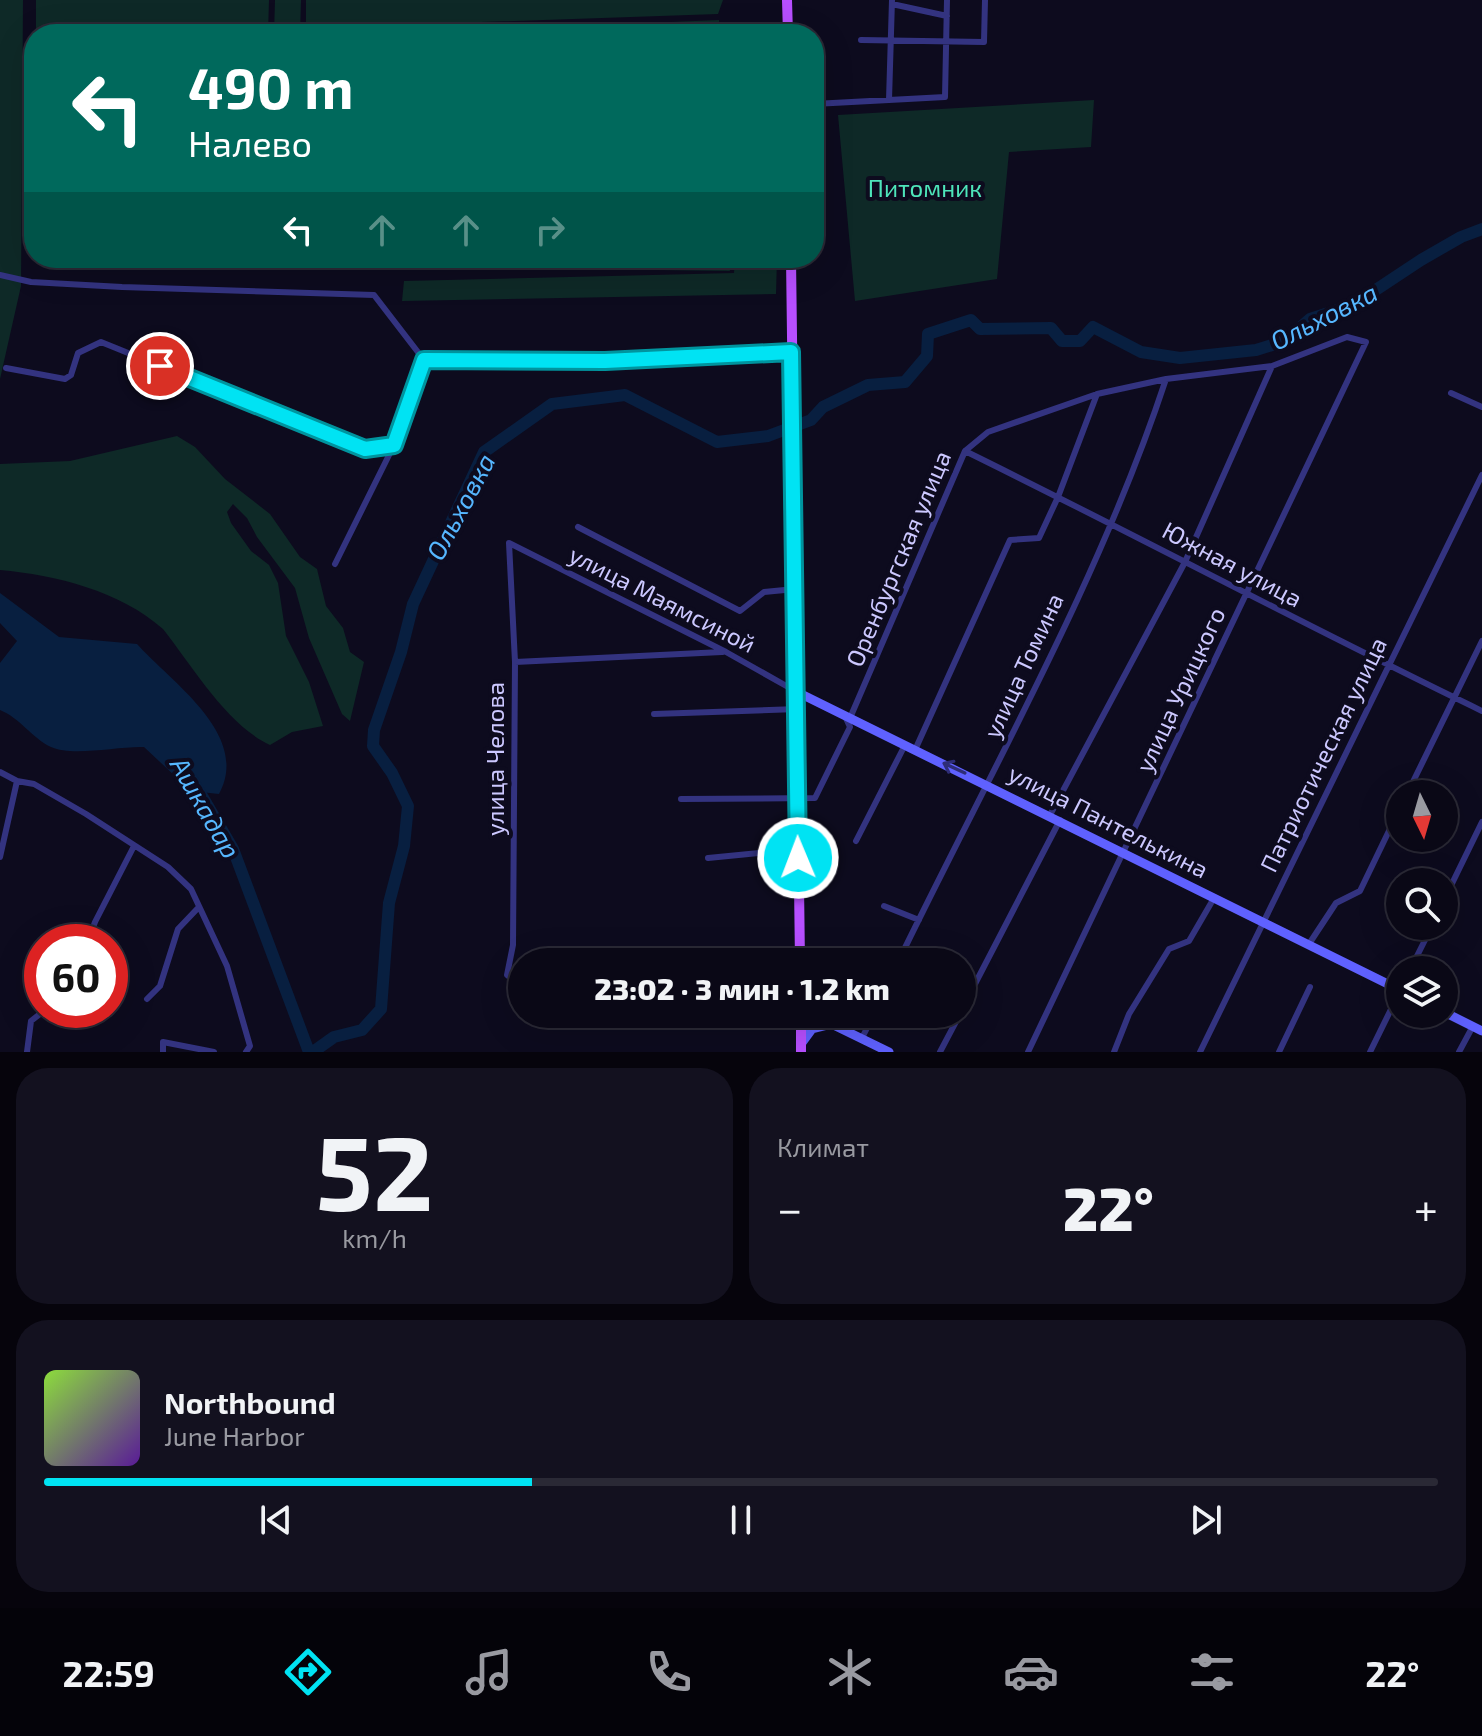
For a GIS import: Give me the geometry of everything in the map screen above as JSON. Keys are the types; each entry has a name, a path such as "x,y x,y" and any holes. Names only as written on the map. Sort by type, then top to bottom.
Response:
{"main road":[{"path":"787,0 788,24"},
{"path":"791,268 800,948"},
{"name":"улица Пантелькина","path":"797,692 1386,983"},
{"path":"1458,1018 1479,1028"},
{"path":"801,1048 812,1029 816,1028"},
{"path":"841,1028 889,1052"}],"street":[{"path":"824,103 945,97 947,0"},
{"path":"861,40 984,42 985,0"},
{"path":"889,100 892,2 947,16"},
{"path":"0,275 31,282 374,295 424,360"},
{"name":"Оренбургская улица","path":"797,796 815,798 850,727 847,716 965,451 988,432 1097,394 1166,379 1272,366 1347,337 1366,342"},
{"path":"6,368 65,379 71,375 78,353 101,342 365,449 394,445"},
{"name":"улица Урицкого","path":"1028,1052 1366,342"},
{"path":"424,360 605,361 791,352"},
{"path":"335,564 394,445 424,360"},
{"path":"976,981 1055,817 1185,562 1272,366"},
{"name":"улица Томина","path":"905,948 988,784 1112,522 1166,379"},
{"path":"1451,393 1482,407"},
{"path":"915,750 1010,540 1039,538 1097,394"},
{"name":"Южная улица","path":"965,451 1112,522 1245,595 1482,711"},
{"name":"Патриотическая улица","path":"1200,1052 1482,475"},
{"path":"578,527 740,611 764,592 795,589"},
{"name":"улица Маямсиной","path":"509,543 726,652 797,692"},
{"name":"улица Челова","path":"509,543 515,662 512,948"},
{"path":"1414,780 1482,641"},
{"path":"515,662 726,652"},
{"path":"654,714 798,709"},
{"path":"856,841 905,745"},
{"path":"0,772 17,781 34,784 168,867 191,889 227,966 250,1046 246,1052"},
{"path":"0,857 17,781"},
{"path":"681,799 797,796"},
{"path":"1458,871 1482,822"},
{"path":"1309,944 1336,903 1360,891 1386,837"},
{"path":"708,858 770,852 798,838"},
{"path":"94,924 134,846"},
{"path":"1114,1052 1129,1014 1169,949 1189,941 1215,897"},
{"path":"884,906 919,920"},
{"path":"147,999 160,986 178,929 198,908"},
{"path":"1279,1052 1310,987"},
{"path":"1370,1052 1386,1019"},
{"path":"27,1052 30,1028"},
{"path":"862,1038 867,1028"},
{"path":"940,1052 953,1028"},
{"path":"1459,1052 1479,1028"},
{"path":"163,1052 163,1042 214,1052"}],"green space":[{"path":"0,0 23,0 21,286 0,379"},
{"path":"36,0 269,0 268,24 36,24"},
{"path":"275,0 301,0 300,24 274,24"},
{"path":"306,0 723,0 718,14 424,24 306,24"},
{"path":"719,20 719,24 621,24"},
{"name":"Питомник","path":"1094,100 1091,147 1009,152 997,279 855,301 838,115"},
{"path":"514,268 730,268 730,271"},
{"path":"734,268 777,268 776,294 402,301 404,281 734,273"},
{"path":"177,436 195,447 225,479 270,514 300,557 317,569 326,606 343,628 350,652 364,662 350,721 342,714 309,638 295,588 257,537 247,518 233,504 227,512 231,523 251,551 269,565 278,583 286,636 309,682 323,726 292,732 270,745 254,736 225,710 163,629 146,616 127,604 86,587 43,576 0,570 0,464 70,461"}],"water":[{"path":"0,593 59,637 137,644 187,693 216,731 225,751 226,772 219,794 191,791 144,747 60,750 44,743 0,710 0,663 17,641 0,623"}],"waterway":[{"name":"Ольховка","path":"313,1052 334,1037 362,1030 381,1009 389,903 404,846 408,806 392,773 373,746 374,730 401,652 413,604 484,452 552,404 625,395 717,442 768,436 811,420 823,407 868,385 905,382 927,356 928,334 971,320 980,329 1051,328 1062,341 1080,341 1093,327 1141,352 1180,358 1256,350 1285,341 1310,319 1353,305 1421,260 1482,229"},
{"name":"Ашкадар","path":"192,779 233,849 309,1052"}],"route":[{"path":"160,366 365,449 394,445 424,360 605,361 791,352 798,858"}]}
